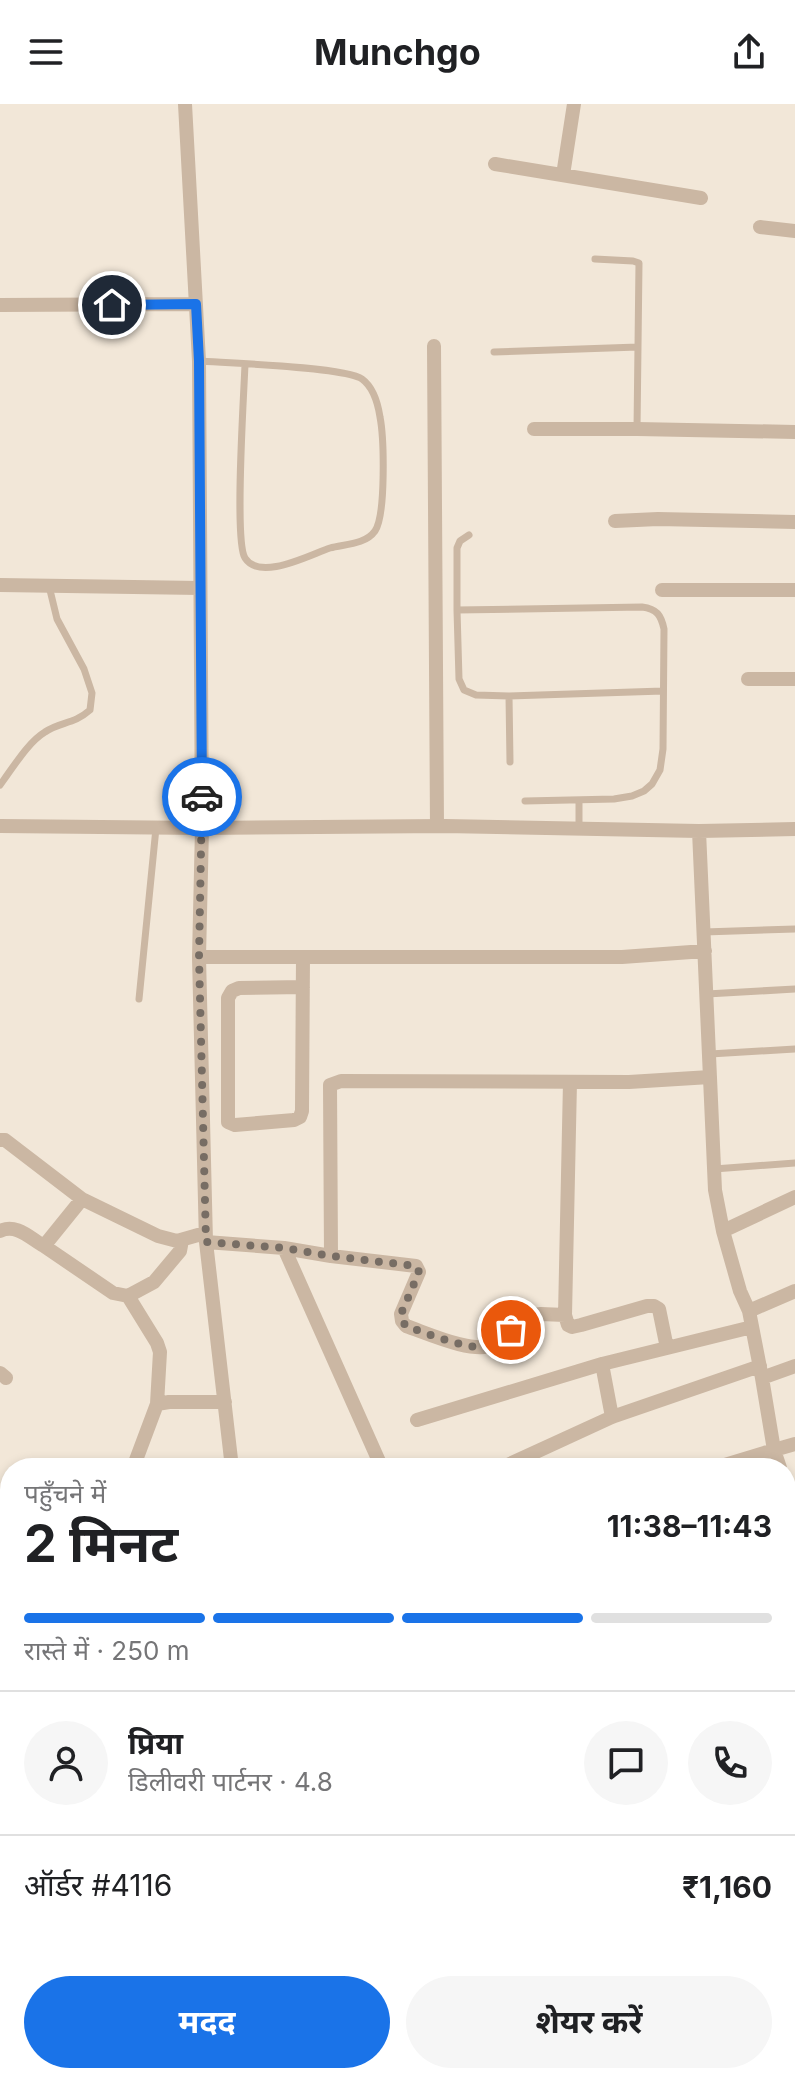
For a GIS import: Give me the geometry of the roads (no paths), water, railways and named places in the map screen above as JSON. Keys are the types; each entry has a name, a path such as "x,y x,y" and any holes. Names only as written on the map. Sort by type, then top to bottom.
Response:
{"street":[{"path":"185,104 199,361 202,828 199,957 206,1237 231,1458"},
{"path":"563,175 574,104"},
{"path":"495,164 701,198"},
{"path":"760,227 795,231"},
{"path":"0,305 196,304"},
{"path":"434,346 437,826"},
{"path":"534,429 795,432"},
{"path":"615,521 795,522"},
{"path":"0,585 200,588"},
{"path":"662,590 795,590"},
{"path":"748,679 795,679"},
{"path":"0,826 795,829"},
{"path":"699,831 715,1190 723,1231 749,1311 777,1458"},
{"path":"199,957 622,957 705,951"},
{"path":"303,957 303,987 302,1111 300,1117 235,1125 228,1122 228,998 232,991 239,988 303,987"},
{"path":"331,1256 330,1085 341,1081 629,1082 710,1077"},
{"path":"570,1082 565,1315 568,1325 572,1327 654,1306 659,1309 667,1348"},
{"path":"0,1140 5,1140 82,1199 158,1236 177,1241 206,1237 416,1266 419,1272 401,1314 402,1321 406,1326 445,1340 487,1347 529,1316 565,1315"},
{"path":"723,1231 795,1197"},
{"path":"44,1246 82,1199"},
{"path":"0,1231 15,1228 113,1293 128,1296 154,1282 180,1251 182,1240"},
{"path":"284,1248 378,1458"},
{"path":"749,1311 795,1291"},
{"path":"128,1296 160,1352 157,1404 137,1458"},
{"path":"417,1420 602,1364 752,1327"},
{"path":"602,1364 612,1417"},
{"path":"523,1458 612,1417 761,1372 795,1366"},
{"path":"157,1404 225,1402"},
{"path":"748,1458 795,1444"}],"lane":[{"path":"595,259 639,263 637,429"},
{"path":"494,352 638,347"},
{"path":"199,361 245,364 354,374 364,380 380,413 383,438 381,511 376,530 366,539 274,567 248,563 241,548 240,514 245,364"},
{"path":"469,535 460,541 457,548 459,679 464,690 476,695 509,696 663,691"},
{"path":"0,785 38,737 47,730 79,719 90,710 92,693 84,669 57,619 49,586"},
{"path":"457,610 642,607 652,609 661,617 664,629 663,749 660,770 652,784 632,796 579,801 525,801"},
{"path":"509,696 510,762"},
{"path":"579,801 579,828"},
{"path":"139,999 156,828"},
{"path":"704,932 795,929"},
{"path":"707,994 795,989"},
{"path":"710,1054 795,1049"},
{"path":"714,1169 795,1163"}]}
